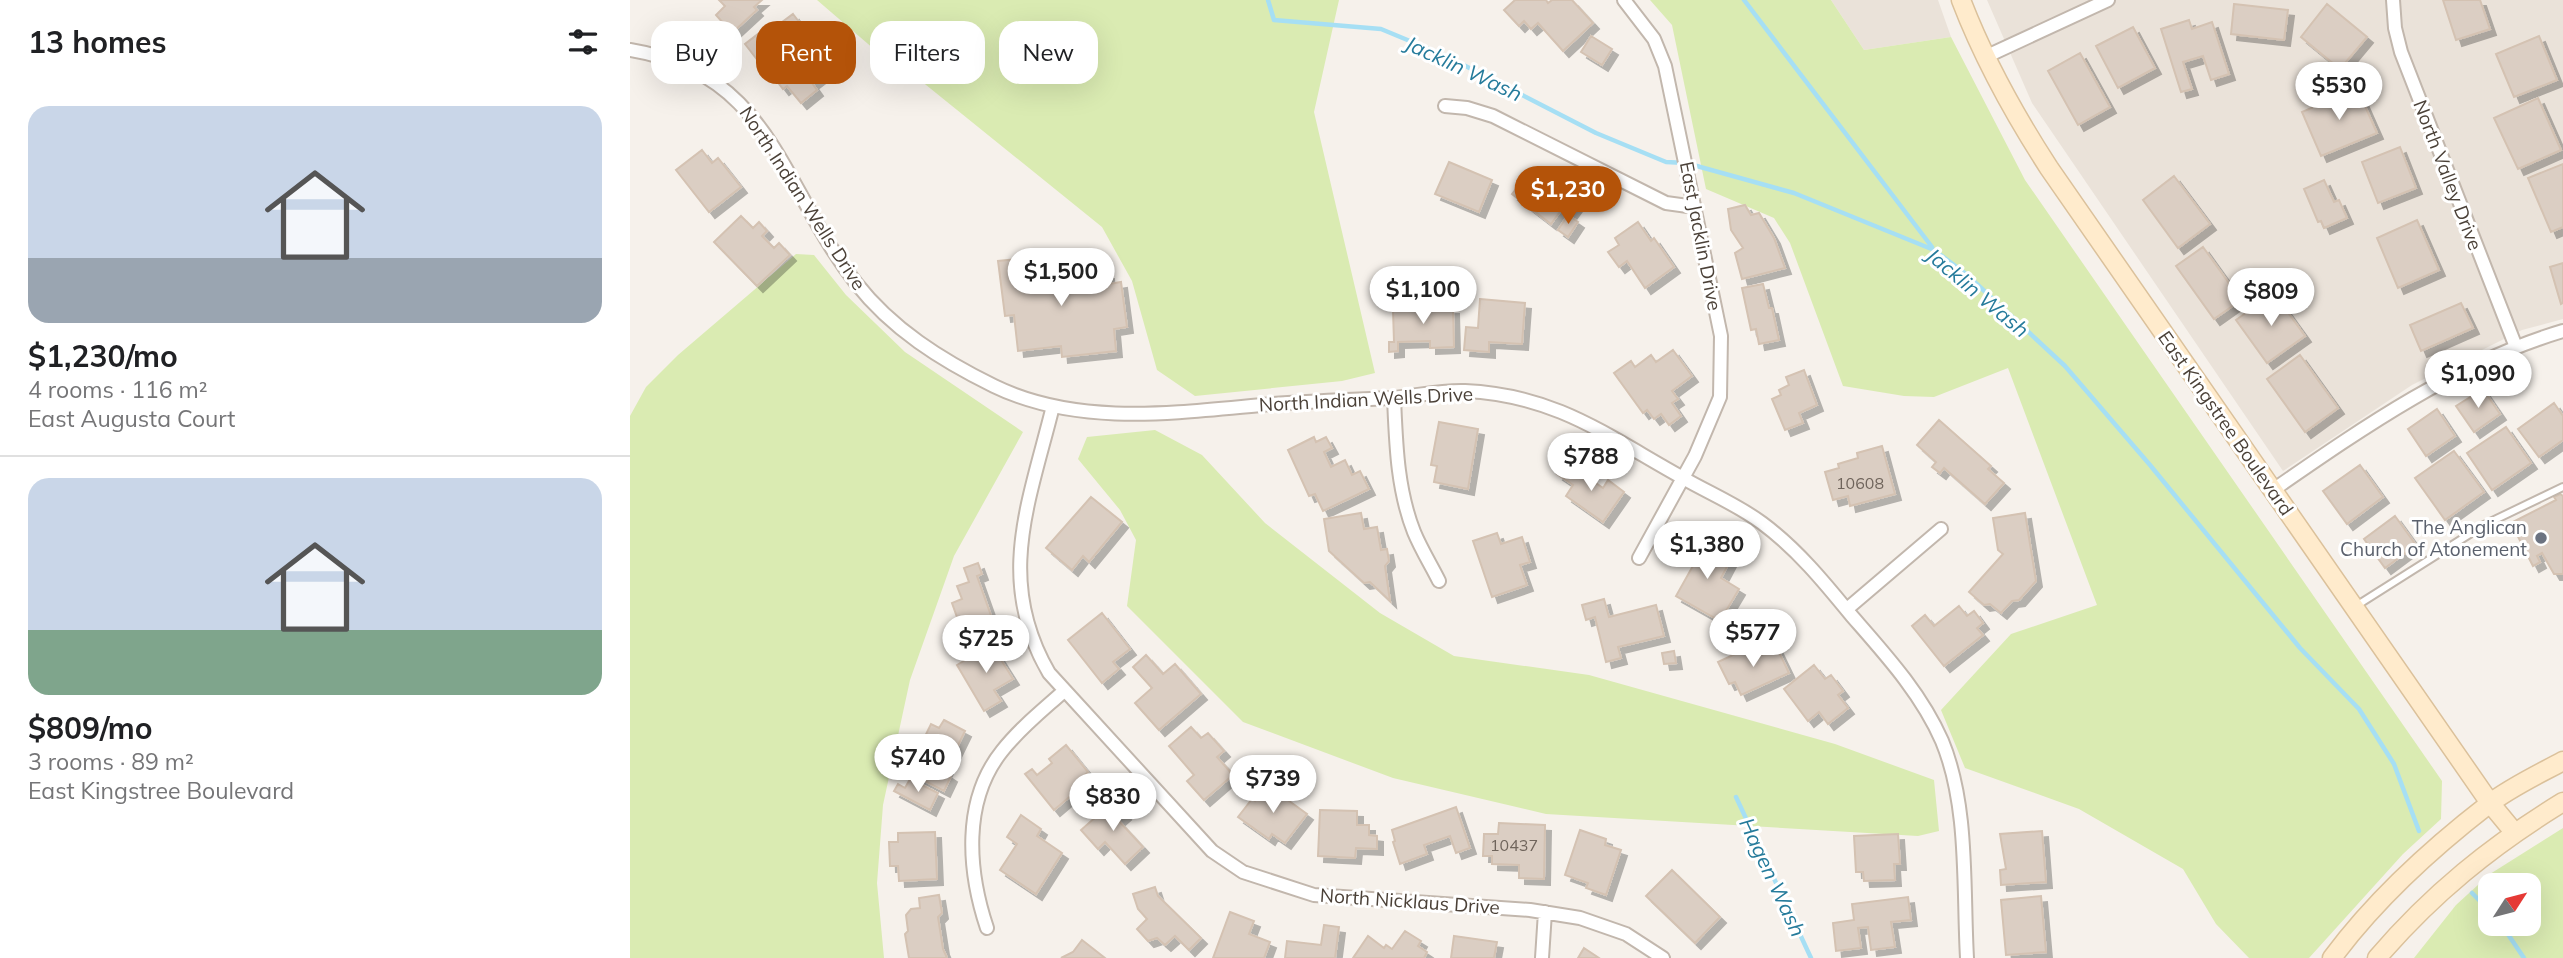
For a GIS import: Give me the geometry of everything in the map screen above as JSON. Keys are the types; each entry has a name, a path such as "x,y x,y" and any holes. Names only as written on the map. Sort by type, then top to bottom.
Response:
{"street":[{"name":"East Jacklin Drive","path":"1624,0 1654,39 1665,66 1721,336 1720,397 1683,478 1639,558"},
{"name":"East Kingstree Boulevard","path":"1961,0 1985,57 2013,112 2049,169 2490,803 2514,832"},
{"path":"1985,57 2108,0"},
{"name":"North Valley Drive","path":"2393,0 2395,28 2401,52 2516,347"},
{"name":"North Indian Wells Drive","path":"630,50 652,53 699,71 738,100 771,143 836,256 875,305 920,344 954,366 1001,390 1053,406 1084,412 1163,413 1394,398 1459,391 1507,395 1534,401 1594,426 1763,524 1809,564 1916,694 1942,742 1952,770 1960,814 1966,958"},
{"path":"1445,106 1467,108 1493,116 1666,203 1695,207"},
{"path":"2273,490 2404,403 2459,372 2516,347 2563,331"},
{"path":"1394,398 1400,482 1406,509 1439,581"},
{"name":"North Nicklaus Drive","path":"1053,406 1019,553 1019,578 1028,631 1049,673 1212,851 1242,872 1314,895 1545,912 1580,918 1626,934 1663,958"},
{"path":"1847,610 1941,529"},
{"path":"987,928 973,876 972,838 978,796 1000,753 1019,731 1065,691"},
{"path":"2332,958 2355,928 2415,868 2490,803 2563,761"},
{"path":"2377,958 2445,886 2514,832 2563,802"},
{"path":"1542,958 1545,912"}],"lane":[{"path":"2354,607 2484,525 2563,487"}],"shaded area":[{"path":"1831,0 1938,0 1951,37 1864,50"},
{"path":"1987,0 2563,0 2563,319 2522,330 2412,385 2283,471 2032,103"}],"green space":[{"path":"817,0 1339,0 1314,112 1375,373 1342,381 1195,396 1157,370 1132,281 1102,227 925,84 985,84 985,21 870,21 870,46 856,34 856,21 841,21"},
{"path":"1650,0 1831,0 1864,50 1951,37 2025,180 2442,781 2441,819 2403,854 2309,958 2249,958 2216,924 2183,869 2079,809 1965,768 1941,710 2011,634 2097,605 2008,368 1934,397 1904,396 1843,386 1790,243 1774,218 1706,189 1672,25"},
{"path":"796,254 814,255 846,295 905,352 1023,432 954,556 910,680 883,805 877,883 884,958 630,958 630,416 646,387 678,355"},
{"path":"1155,430 1202,455 1265,523 1380,613 1454,656 1589,675 1835,744 1934,780 1939,831 1918,836 1546,814 1393,778 1243,722 1127,606 1136,540 1120,510 1078,459 1087,437"},
{"path":"2563,828 2563,958 2414,958 2456,905 2478,885 2478,936 2541,936 2541,873 2492,873"}],"building":[{"path":"719,0 762,0 754,7 757,10 742,24 742,21 721,21 716,15 725,6"},
{"path":"1515,0 1546,0 1548,3 1552,0 1572,0 1593,23 1563,51 1538,23 1531,29 1524,21 1519,26 1504,10"},
{"path":"2443,0 2480,0 2490,29 2456,40"},
{"path":"2234,4 2288,10 2284,40 2231,34"},
{"path":"2327,4 2367,37 2340,69 2301,37"},
{"path":"793,14 798,21 784,21"},
{"path":"2189,20 2192,29 2212,22 2229,74 2211,80 2203,56 2183,62 2192,89 2181,92 2161,29"},
{"path":"2133,27 2155,68 2118,88 2096,46"},
{"path":"756,36 756,58 745,44"},
{"path":"1591,36 1612,49 1602,65 1581,52"},
{"path":"2539,36 2557,80 2514,97 2496,54"},
{"path":"2080,53 2110,107 2078,125 2048,71"},
{"path":"779,84 813,84 817,90 801,103 787,86 783,89"},
{"path":"2357,88 2377,133 2321,156 2302,112"},
{"path":"2538,98 2561,150 2518,169 2494,118"},
{"path":"2400,147 2416,188 2378,203 2362,162"},
{"path":"702,150 712,163 718,158 741,187 709,212 676,170"},
{"path":"1449,162 1492,180 1479,212 1435,194"},
{"path":"2563,164 2563,227 2551,232 2528,178"},
{"path":"1532,169 1562,194 1567,188 1581,199 1569,215 1562,209 1551,224 1512,194"},
{"path":"2174,176 2210,224 2178,248 2143,200"},
{"path":"2324,180 2334,202 2339,200 2347,218 2324,228 2321,221 2318,222 2304,189"},
{"path":"1745,205 1751,215 1759,213 1774,238 1785,268 1742,279 1735,253 1743,248 1731,230 1728,209"},
{"path":"1568,215 1578,222 1568,237 1558,230"},
{"path":"741,216 753,228 759,222 767,231 762,236 774,248 779,243 790,255 757,286 714,242"},
{"path":"2417,220 2439,270 2398,288 2377,238"},
{"path":"1638,222 1651,241 1654,238 1674,267 1645,288 1627,261 1619,267 1608,252 1619,245 1615,238"},
{"path":"2203,247 2241,300 2214,319 2176,266"},
{"path":"1053,258 1057,287 1071,285 1069,271 1082,269 1083,276 1108,273 1109,284 1121,282 1127,327 1114,329 1116,351 1062,357 1061,346 1018,351 1014,315 1005,316 998,261 1019,259 1019,262"},
{"path":"2563,263 2563,303 2561,304 2550,267"},
{"path":"1763,284 1779,340 1759,344 1756,329 1751,330 1742,288"},
{"path":"2274,293 2305,336 2267,363 2236,320"},
{"path":"1480,299 1525,303 1522,344 1489,342 1489,352 1464,350 1466,327 1478,328"},
{"path":"1404,300 1412,300 1413,309 1453,308 1454,347 1430,348 1430,341 1398,342 1398,351 1389,352 1389,342 1394,342 1393,310 1404,309"},
{"path":"2461,303 2473,328 2421,351 2410,325"},
{"path":"1673,350 1692,376 1672,391 1678,399 1672,403 1681,416 1669,425 1661,414 1654,419 1647,410 1643,413 1614,373 1631,361 1635,367 1651,355 1656,362"},
{"path":"2300,355 2338,408 2305,432 2267,379"},
{"path":"1804,370 1817,405 1799,413 1803,423 1785,430 1772,399 1781,395 1779,390 1789,385 1786,377"},
{"path":"2483,389 2500,414 2474,432 2456,406"},
{"path":"2554,403 2563,416 2563,440 2539,457 2518,429"},
{"path":"2437,409 2455,436 2426,456 2408,429"},
{"path":"1939,420 1991,466 1988,469 2004,483 1985,504 1944,468 1940,473 1932,467 1936,462 1917,445"},
{"path":"1439,422 1478,429 1468,489 1434,482 1437,466 1431,465"},
{"path":"2506,427 2531,463 2492,490 2467,453"},
{"path":"1314,437 1316,442 1326,437 1332,448 1324,452 1331,467 1345,460 1352,475 1360,471 1369,489 1323,511 1315,494 1309,496 1288,450"},
{"path":"1882,446 1895,494 1850,506 1848,496 1833,500 1825,472 1839,468 1838,464 1858,458 1857,453"},
{"path":"2454,451 2484,492 2445,520 2415,478"},
{"path":"1566,462 1603,488 1608,480 1624,492 1603,522 1566,496 1573,485 1557,474"},
{"path":"2360,465 2383,497 2347,524 2323,491"},
{"name":"The Anglican Church of Atonement","path":"2560,494 2563,496 2563,574 2554,574 2542,553 2537,556 2540,562 2533,566 2511,523 2556,500 2554,497"},
{"path":"1091,497 1122,522 1089,562 1083,556 1072,570 1046,548"},
{"path":"1361,513 1364,529 1377,527 1381,550 1387,549 1389,561 1385,566 1390,601 1370,582 1364,583 1329,551 1324,519"},
{"path":"2025,513 2036,581 2019,600 2012,601 2001,613 1990,604 1984,605 1969,592 2003,554 1998,550 1993,518"},
{"path":"2395,516 2416,545 2385,568 2364,539"},
{"path":"1497,533 1501,544 1522,537 1530,562 1520,565 1527,585 1492,597 1473,541"},
{"path":"1700,536 1709,549 1730,561 1721,578 1739,589 1720,621 1676,596 1694,564 1683,547"},
{"path":"978,563 982,574 977,576 994,624 963,634 952,603 962,599 957,586 969,582 964,568"},
{"path":"1604,599 1609,617 1656,605 1664,636 1618,647 1621,658 1606,662 1595,617 1586,620 1582,605"},
{"path":"1959,606 1967,616 1974,611 1983,623 1977,628 1983,635 1944,666 1912,626 1925,615 1934,626"},
{"path":"1102,613 1130,649 1113,662 1119,669 1102,683 1068,640"},
{"path":"996,642 1002,653 998,655 1013,679 994,690 1001,701 984,711 957,665"},
{"path":"1750,647 1755,658 1777,648 1789,673 1741,695 1735,682 1729,684 1718,662"},
{"path":"1674,651 1676,663 1664,664 1662,653"},
{"path":"1146,655 1163,674 1175,664 1201,694 1159,730 1135,703 1152,688 1133,667"},
{"path":"1814,665 1825,679 1831,675 1843,691 1838,695 1848,708 1828,724 1819,712 1808,721 1784,689"},
{"path":"944,720 965,731 945,772 951,776 944,791 915,776 917,774 909,769 931,724 939,728"},
{"path":"1191,727 1201,738 1208,733 1224,751 1217,757 1233,775 1204,800 1187,781 1194,775 1169,746"},
{"path":"1066,745 1088,772 1075,783 1080,788 1054,810 1025,774 1032,769 1037,775 1052,763 1049,759"},
{"path":"910,779 938,793 930,810 894,791 898,784 905,788"},
{"path":"1267,785 1307,814 1285,843 1272,834 1269,839 1238,817"},
{"path":"1114,801 1125,814 1118,820 1143,847 1125,864 1105,842 1098,849 1081,830"},
{"path":"1456,807 1470,848 1456,853 1450,836 1424,845 1427,854 1400,864 1392,830"},
{"path":"1320,810 1357,811 1357,825 1369,825 1369,835 1377,836 1377,849 1356,848 1355,858 1318,856"},
{"path":"1021,815 1041,829 1037,836 1062,853 1036,894 1000,870 1017,844 1007,837"},
{"path":"1499,823 1545,825 1544,879 1519,878 1519,865 1492,864 1492,856 1483,856 1484,834 1498,834"},
{"path":"1580,830 1606,839 1605,845 1621,850 1606,895 1586,888 1588,883 1565,875"},
{"path":"2042,831 2046,882 2001,885 2000,870 2006,869 2000,834"},
{"path":"935,832 937,879 899,881 898,866 890,866 889,842 898,842 898,833"},
{"path":"1898,834 1900,864 1894,864 1895,880 1864,881 1863,872 1856,872 1854,836"},
{"path":"1672,870 1720,917 1695,943 1646,896"},
{"path":"1155,887 1158,896 1201,938 1189,950 1175,936 1165,945 1157,938 1148,941 1137,929 1147,919 1138,909 1133,894"},
{"path":"939,895 942,913 938,917 947,958 909,958 905,934 908,931 906,915 911,909 920,908 919,898"},
{"path":"2041,896 2046,952 2006,955 2001,900"},
{"path":"1908,897 1911,920 1891,922 1895,947 1871,950 1868,927 1858,928 1861,948 1836,951 1833,923 1854,920 1852,904"},
{"path":"1230,912 1254,921 1249,934 1270,942 1264,958 1213,958"},
{"path":"1324,925 1339,927 1335,958 1285,958 1287,941 1321,945"},
{"path":"1405,931 1421,941 1418,946 1427,952 1424,958 1353,958 1368,936 1384,948 1386,945 1392,949"},
{"path":"1454,936 1497,942 1494,958 1451,958"},
{"path":"1082,940 1105,958 1061,958 1073,952"},
{"path":"1584,948 1599,958 1578,958"}],"waterway":[{"name":"Jacklin Wash","path":"1268,0 1274,20 1381,29 1446,56 1596,133 1666,162 1686,163 1794,193 1934,250 1966,274 2065,366 2300,648 2359,709 2394,764 2419,831"},
{"path":"1744,0 1932,247"},
{"name":"Hagen Wash","path":"1736,797 1811,958"},
{"name":"Jacklin Wash","path":"2472,893 2478,899"},
{"name":"Jacklin Wash","path":"2509,936 2524,958"}],"place":[{"name":"The Anglican Church of Atonement","path":"2541,538"}]}
